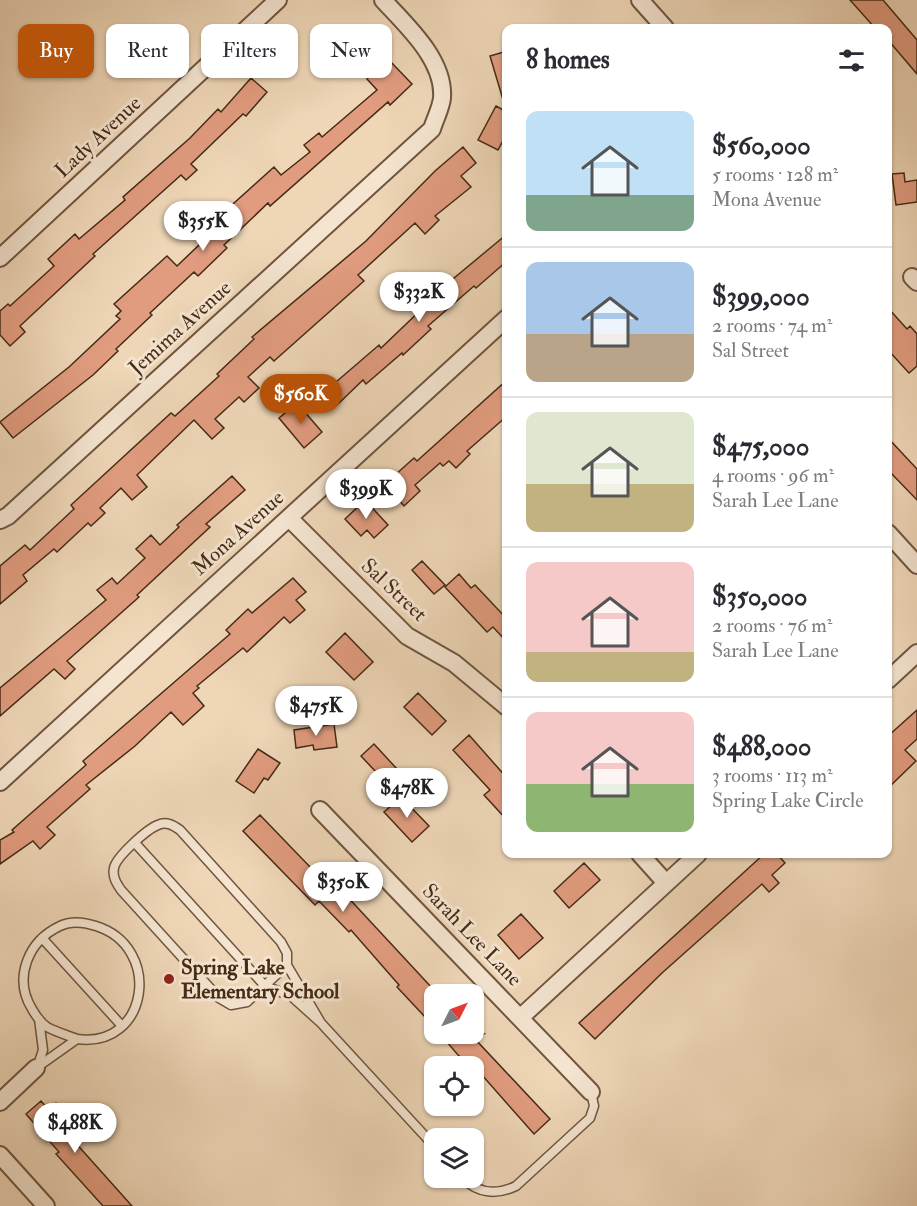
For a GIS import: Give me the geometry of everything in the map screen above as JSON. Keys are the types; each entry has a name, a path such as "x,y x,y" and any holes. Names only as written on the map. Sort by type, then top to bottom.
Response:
{"street":[{"name":"Lady Avenue","path":"0,258 278,0"},
{"name":"Jemima Avenue","path":"0,520 8,516 432,129 442,97 436,69 426,47 383,0"},
{"path":"640,0 661,24"},
{"name":"Mona Avenue","path":"0,782 502,323"},
{"name":"Sal Street","path":"289,518 407,636 454,663 502,703"},
{"path":"892,537 917,565"},
{"path":"892,676 917,653"},
{"name":"Sarah Lee Lane","path":"320,810 591,1092"},
{"path":"644,858 666,883"},
{"path":"521,1017 694,858"},
{"path":"0,1102 36,1068"},
{"path":"0,1155 46,1206"}],"lane":[{"path":"287,965 247,1002 231,1005 219,998 121,890 114,879 114,868 120,858 135,843 159,824 170,824 180,830 281,942 287,953 287,965 321,1023"},
{"path":"135,843 265,986 291,996 321,1023 424,1135"},
{"path":"75,921 105,929 118,938 136,963 141,990 132,1015 122,1026 108,1036 89,1041 77,1039 46,1026 28,1003 22,982 30,953 42,938 58,927 75,921"},
{"path":"42,938 122,1026"},
{"path":"36,1068 43,1050 39,1018"},
{"path":"36,1068 77,1039"},
{"path":"477,1188 486,1192 502,1193 516,1186 590,1118 594,1106 591,1092"}],"building":[{"path":"850,0 883,0 917,40 917,74 892,45 892,24 871,24"},
{"path":"502,52 502,96 490,56"},
{"path":"392,63 412,84 390,105 388,102 270,206 268,203 224,245 227,248 198,276 194,272 150,313 152,315 116,349 118,351 93,375 13,438 0,422 69,367 120,319 116,316 121,311 114,304 167,256 177,266 219,226 214,221 274,167 281,175 310,152 304,145 319,133 322,137 377,90 367,79 392,78"},
{"path":"251,78 267,92 246,116 243,114 191,164 197,170 186,180 181,175 93,254 95,256 20,326 25,332 10,346 0,335 0,311 8,304 10,306 54,266 48,259 75,234 79,239 125,200 123,197 190,138 218,109 221,112"},
{"path":"496,106 502,109 502,142 498,150 478,140"},
{"path":"463,147 476,163 461,176 471,187 435,216 439,220 425,234 415,223 358,275 364,281 274,361 270,357 248,377 259,388 244,402 239,397 215,419 224,428 212,439 194,420 137,475 147,487 132,500 121,488 100,508 105,513 91,526 88,523 57,552 54,549 23,575 27,581 0,604 0,566 25,545 30,550 74,509 71,505 171,413 175,416 219,376 217,374 254,339 252,337 366,241 435,171"},
{"path":"904,173 905,182 917,180 917,202 896,205 892,174"},
{"path":"502,238 502,265 428,326 431,329 403,355 402,353 366,384 363,380 337,405 321,388 332,378 336,382 379,345 381,348 426,305 424,303"},
{"path":"892,312 907,329 910,326 917,334 917,366 909,373 892,354"},
{"path":"502,384 502,420 467,451 470,454 456,468 449,461 443,466 440,463 415,485 420,491 404,506 385,484 414,458 417,461"},
{"path":"297,403 322,432 304,448 279,418"},
{"path":"892,442 917,469 917,500 892,474"},
{"path":"232,476 245,490 206,524 210,527 137,595 139,597 67,661 75,669 65,679 54,669 0,716 0,688 106,600 97,590 112,578 117,584 145,558 136,549 151,535 160,545 179,527 177,525"},
{"path":"365,500 388,525 374,538 367,530 361,536 345,519"},
{"path":"422,561 445,585 434,594 412,570"},
{"path":"459,574 471,588 475,585 502,614 502,637 493,627 487,632 445,587"},
{"path":"293,578 306,592 296,600 305,610 290,623 284,617 247,652 243,648 197,686 199,688 193,693 204,706 183,725 171,712 135,746 86,785 90,789 47,827 55,835 40,849 33,841 0,864 0,840 14,832 12,830 86,765 83,761 230,634 226,630 248,609 252,613"},
{"path":"345,633 373,662 354,680 326,652"},
{"path":"418,693 446,721 432,735 404,707"},
{"path":"917,710 917,739 905,750 916,761 892,784 892,732"},
{"path":"334,724 337,747 314,750 313,745 296,748 294,730"},
{"path":"469,735 502,772 502,815 484,795 490,790 453,750"},
{"path":"374,744 397,769 379,788 369,778 376,772 361,756"},
{"path":"258,749 280,763 268,780 264,778 254,793 236,781"},
{"path":"401,797 429,826 412,842 384,812"},
{"path":"260,815 338,896 343,892 428,984 424,984 424,1016 397,987 399,985 351,930 349,932 319,901 315,905 243,831"},
{"path":"760,858 781,858 785,863 772,875 779,883 769,892 762,884 662,973 595,1039 579,1023"},
{"path":"584,863 600,880 569,908 554,891"},
{"path":"521,914 543,938 519,959 498,935"},
{"path":"449,1044 480,1044 550,1119 534,1134 484,1077 484,1056 458,1055"},
{"path":"41,1101 49,1110 56,1103 74,1123 65,1131 132,1206 103,1206 56,1154 59,1152 26,1114"}],"place":[{"name":"Spring Lake Elementary School","path":"169,979"}]}
